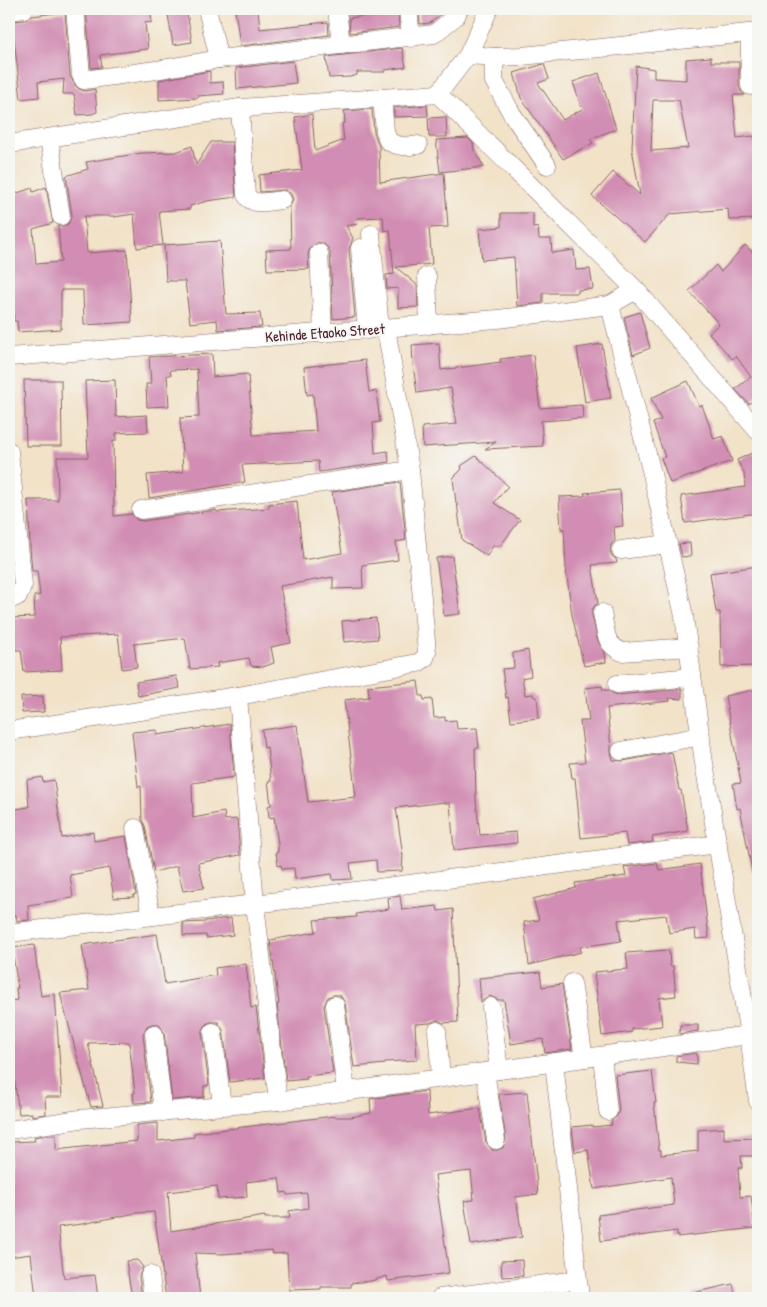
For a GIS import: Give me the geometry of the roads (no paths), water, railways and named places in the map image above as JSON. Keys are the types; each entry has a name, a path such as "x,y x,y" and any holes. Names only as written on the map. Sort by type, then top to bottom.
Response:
{"street":[{"path":"9,11 24,9"},
{"path":"75,9 81,75 84,80 219,59 434,34 456,16 459,9"},
{"path":"206,9 219,59"},
{"path":"336,9 341,45"},
{"path":"408,9 411,38"},
{"path":"9,144 240,108 438,94 468,55 489,9"},
{"path":"468,55 496,57 571,52 754,32 750,86"},
{"path":"496,57 494,82 512,114 547,165"},
{"path":"438,94 636,290 758,432"},
{"path":"382,98 385,131 388,141 395,145 406,147 418,145"},
{"path":"240,108 246,195 254,203 282,200"},
{"path":"49,138 61,216"},
{"path":"371,234 378,329"},
{"path":"9,731 238,696 418,663 425,658 427,652 410,470 360,248"},
{"path":"319,253 323,333"},
{"path":"427,276 430,325"},
{"name":"Kehinde Etaoko Street","path":"9,357 498,319 610,305 636,290"},
{"path":"610,305 684,616 758,1101"},
{"path":"9,451 23,585 18,596 9,600"},
{"path":"141,510 410,470"},
{"path":"621,550 668,544"},
{"path":"602,613 608,642 612,648 622,652 689,647"},
{"path":"617,684 692,677"},
{"path":"238,696 255,904 278,1101"},
{"path":"621,751 701,736"},
{"path":"136,828 151,916"},
{"path":"9,933 255,904 718,844"},
{"path":"572,983 584,1058"},
{"path":"335,1005 346,1091"},
{"path":"491,1007 496,1140"},
{"path":"437,1031 441,1078"},
{"path":"213,1032 222,1106"},
{"path":"154,1034 163,1112"},
{"path":"9,1130 80,1120 278,1101 749,1035"},
{"path":"602,1056 608,1110"},
{"path":"554,1062 580,1298"},
{"path":"150,1275 153,1298"},
{"path":"448,1298 527,1293 577,1280"}]}
